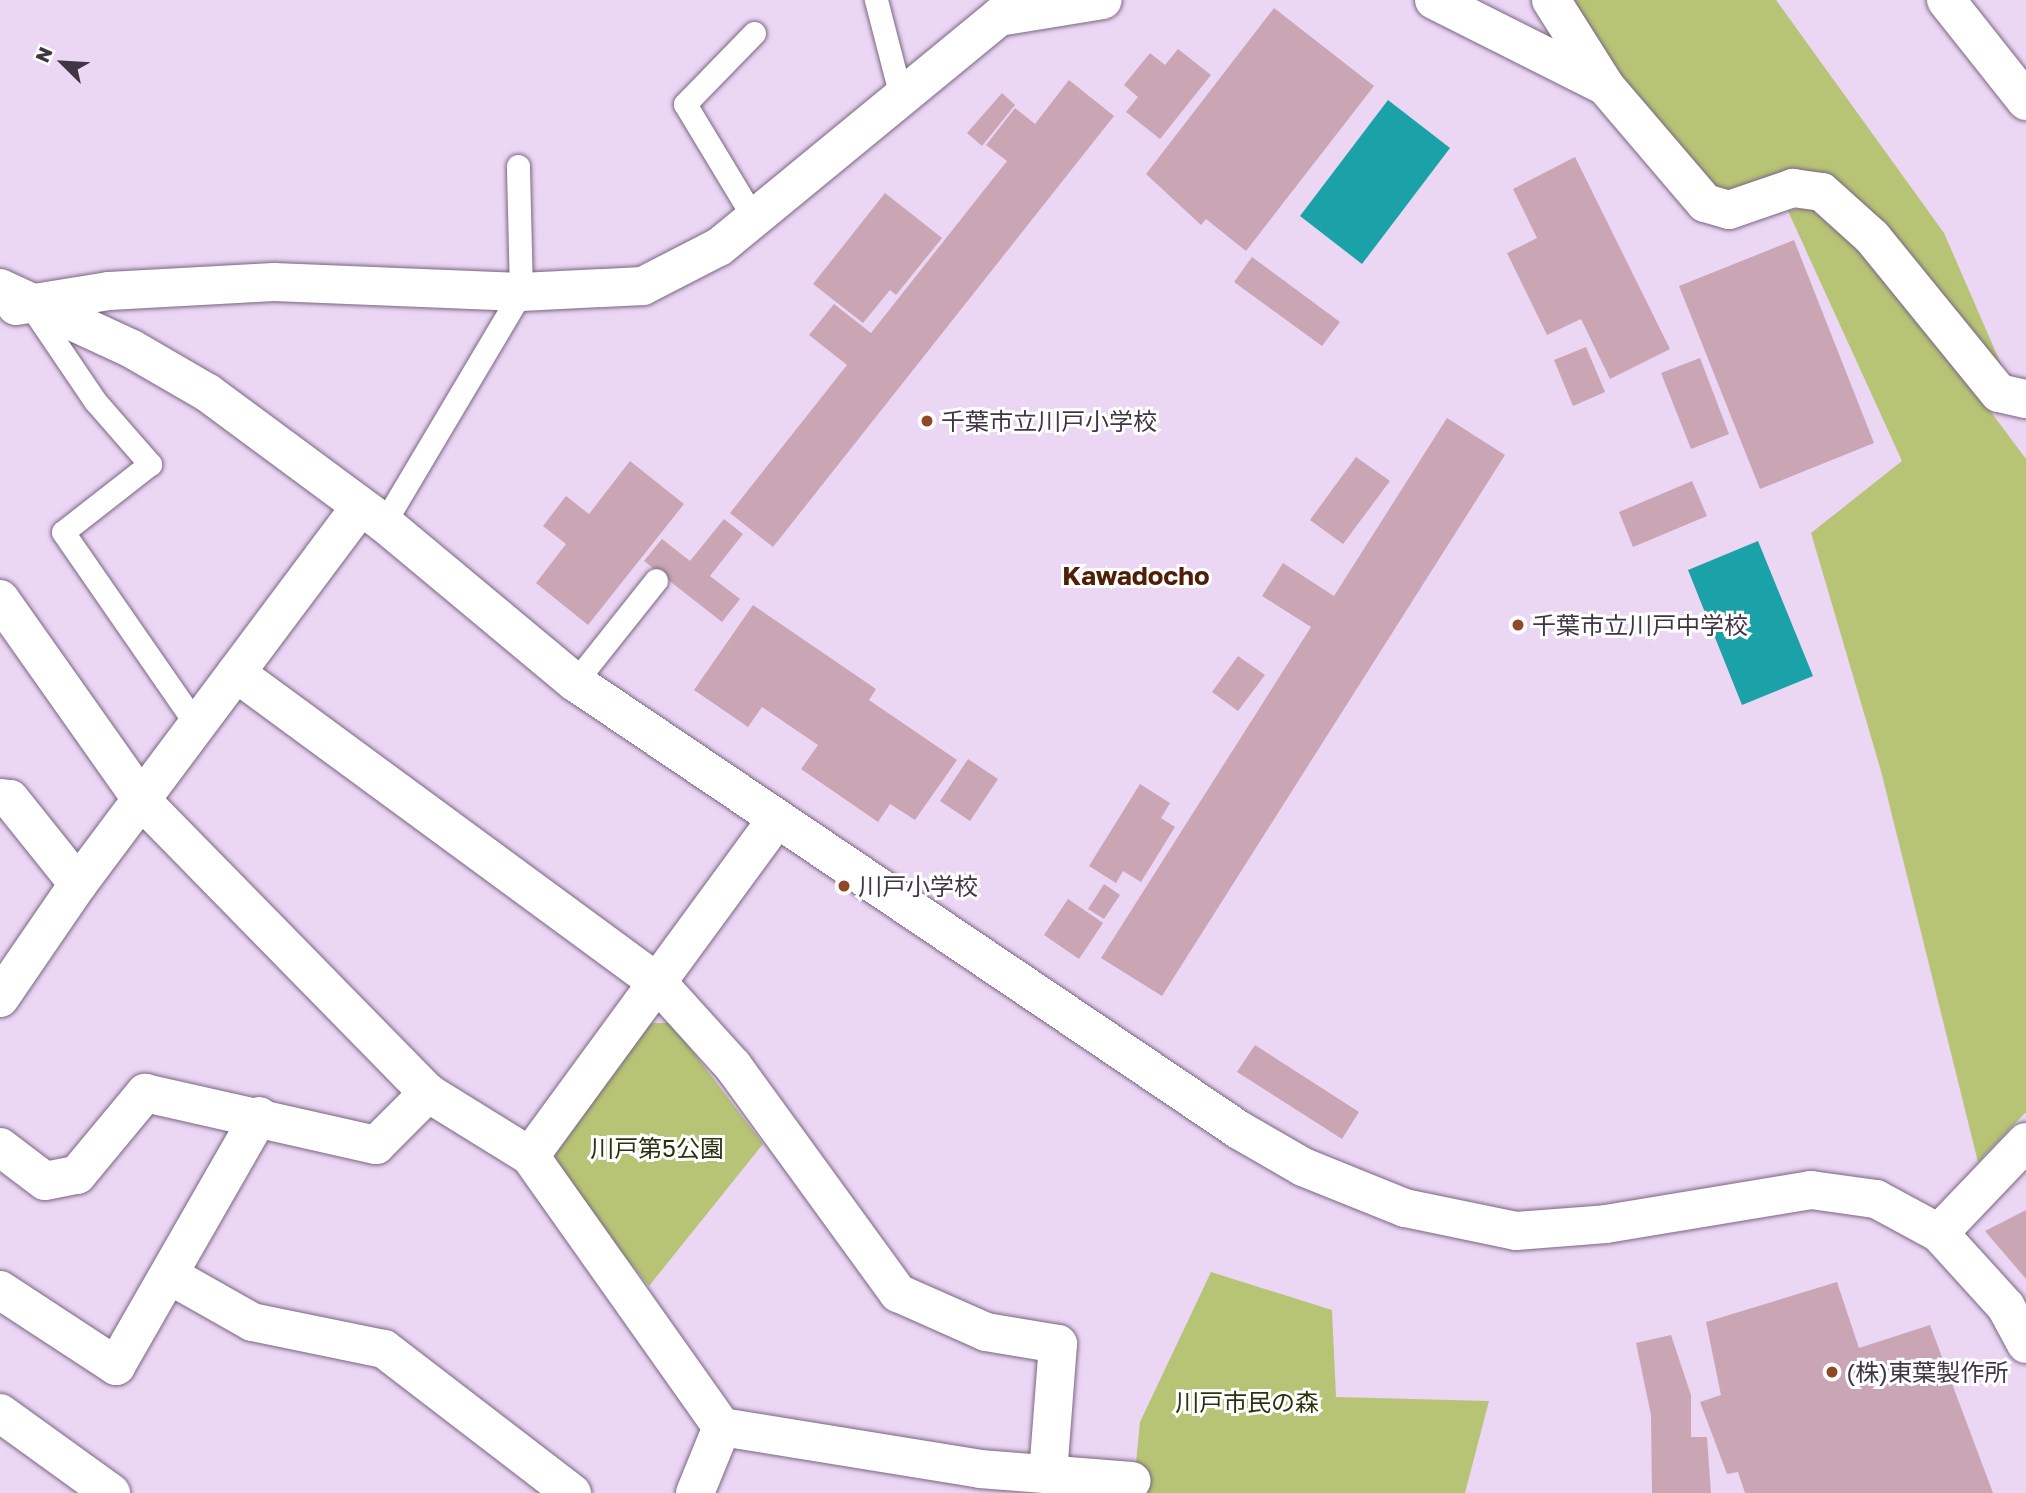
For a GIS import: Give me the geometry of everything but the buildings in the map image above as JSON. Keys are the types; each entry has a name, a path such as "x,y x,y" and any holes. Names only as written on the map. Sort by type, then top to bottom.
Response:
{"street":[{"path":"10,300 109,291 274,282 521,292 643,286 680,272 755,220 900,93 1007,9 1103,0"},
{"path":"1434,0 1606,87"},
{"path":"1551,0 1606,87 1718,211 1793,188 1822,192 1872,237 1999,393 2026,399"},
{"path":"1946,0 2026,101"},
{"path":"10,300 132,349 208,393 372,515 575,682 1239,1130 1303,1167 1405,1208 1516,1231 1556,1230 1811,1190 1876,1199 1939,1233 2006,1307 2026,1344"},
{"path":"0,998 78,884 144,803 236,673 372,515"},
{"path":"0,599 144,803 428,1093 530,1156 722,1427 1048,1474 1132,1481"},
{"path":"236,673 658,984 733,1066 898,1293 986,1332 1058,1344 1048,1474"},
{"path":"0,798 10,799 78,884"},
{"path":"530,1156 776,819"},
{"path":"0,1147 45,1181 77,1175 145,1093 259,1115 376,1146 428,1093"},
{"path":"0,1290 116,1366 259,1115"},
{"path":"1939,1233 2026,1142"},
{"path":"169,1275 252,1322 384,1349 572,1493"},
{"path":"0,1413 111,1493"},
{"path":"695,1493 722,1427"}],"lane":[{"path":"876,0 900,93"},
{"path":"754,33 685,104 755,220"},
{"path":"372,515 521,292 517,166"},
{"path":"10,300 149,464 63,533 198,727"},
{"path":"575,682 656,580"}],"green space":[{"path":"1568,0 1776,0 1944,233 2004,371 1837,188 1711,192 1618,81"},
{"path":"1808,207 1831,217 1938,341 2026,459 2026,1112 1978,1162 1881,771 1811,533 1902,461 1788,211"},
{"name":"川戸第5公園","path":"649,1023 671,1023 763,1144 649,1286 554,1169 557,1146"},
{"name":"川戸市民の森","path":"1211,1272 1332,1310 1336,1397 1489,1401 1465,1493 1133,1493 1140,1422"}],"shaded area":[{"path":"1388,100 1450,148 1362,264 1300,216"},
{"path":"1758,541 1813,676 1742,705 1688,570"}],"place":[{"name":"千葉市立川戸小学校","path":"927,421"},
{"name":"千葉市立川戸中学校","path":"1518,625"},
{"name":"川戸小学校","path":"844,886"},
{"name":"(株)東葉製作所","path":"1832,1372"}],"district":[{"name":"Kawadocho","path":"1136,576"}]}
